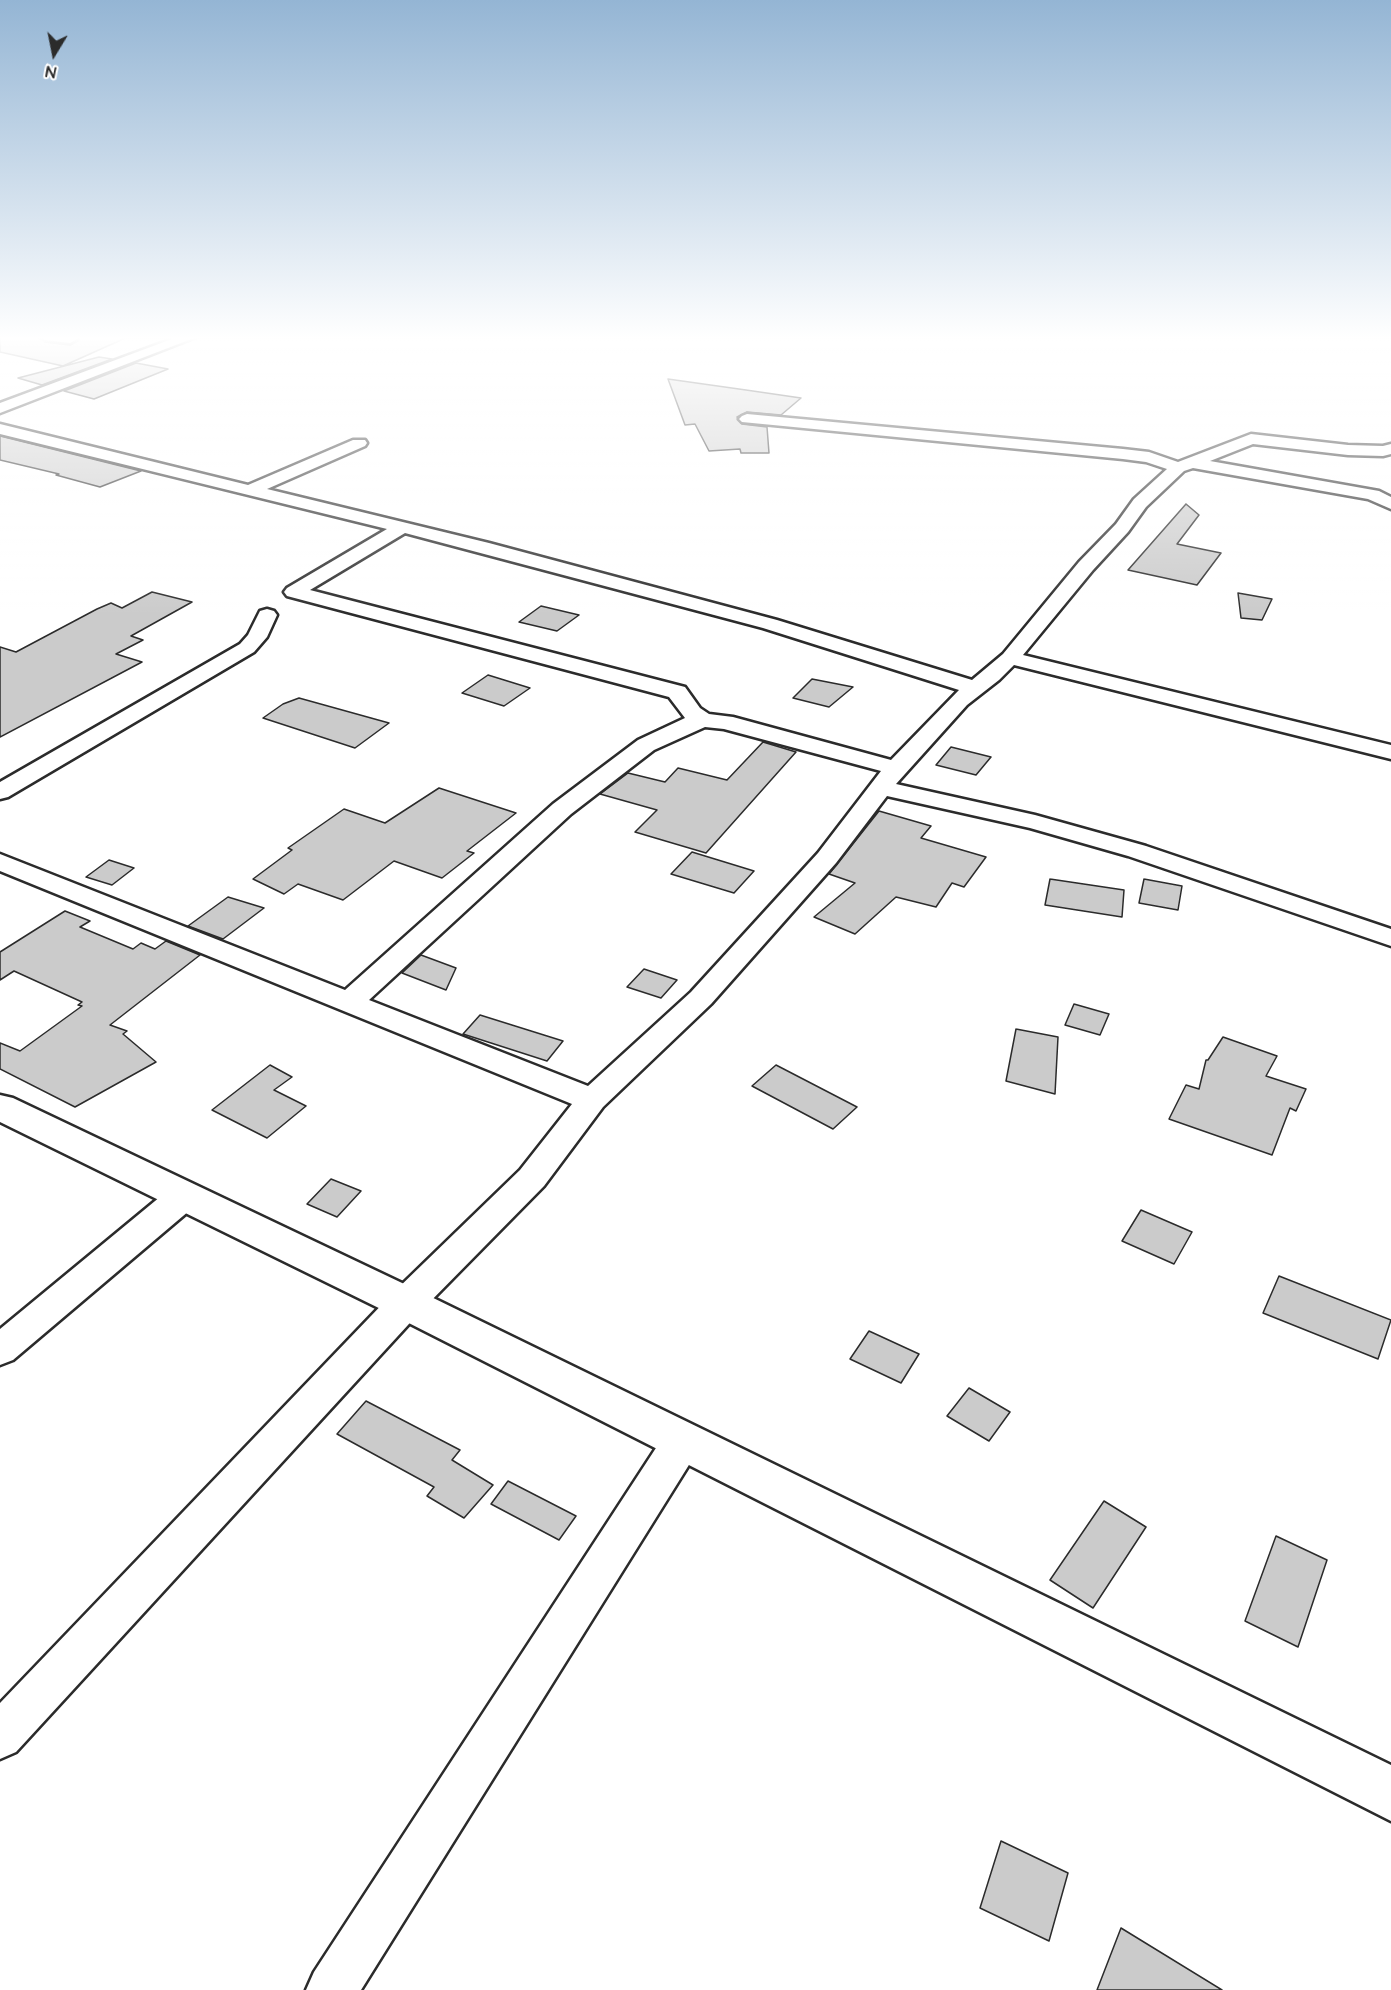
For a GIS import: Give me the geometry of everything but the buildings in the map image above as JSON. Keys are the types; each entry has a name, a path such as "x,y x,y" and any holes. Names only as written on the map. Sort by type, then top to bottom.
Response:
{"main road":[{"path":"0,1107 406,1302 1391,1794"}],"street":[{"path":"853,429 1132,455 1373,495 1391,504"},
{"path":"4,433 403,527 770,624 975,688"},
{"path":"0,1736 406,1302 532,1178 592,1100 701,998 827,858 888,778 959,700 1010,658 1086,566 1122,528 1140,503 1185,465 1251,439 1348,450 1383,451 1391,448"},
{"path":"250,490 359,443"},
{"path":"403,527 294,592 677,692 692,713 704,720"},
{"path":"0,792 247,648 257,637 267,615"},
{"path":"1010,658 1391,752"},
{"path":"348,1002 561,809 646,745 686,725 704,720 725,722 888,778 1137,851 1391,938"},
{"path":"0,862 592,1100"},
{"path":"0,1350 184,1196"},
{"path":"332,1990 683,1440"}]}
